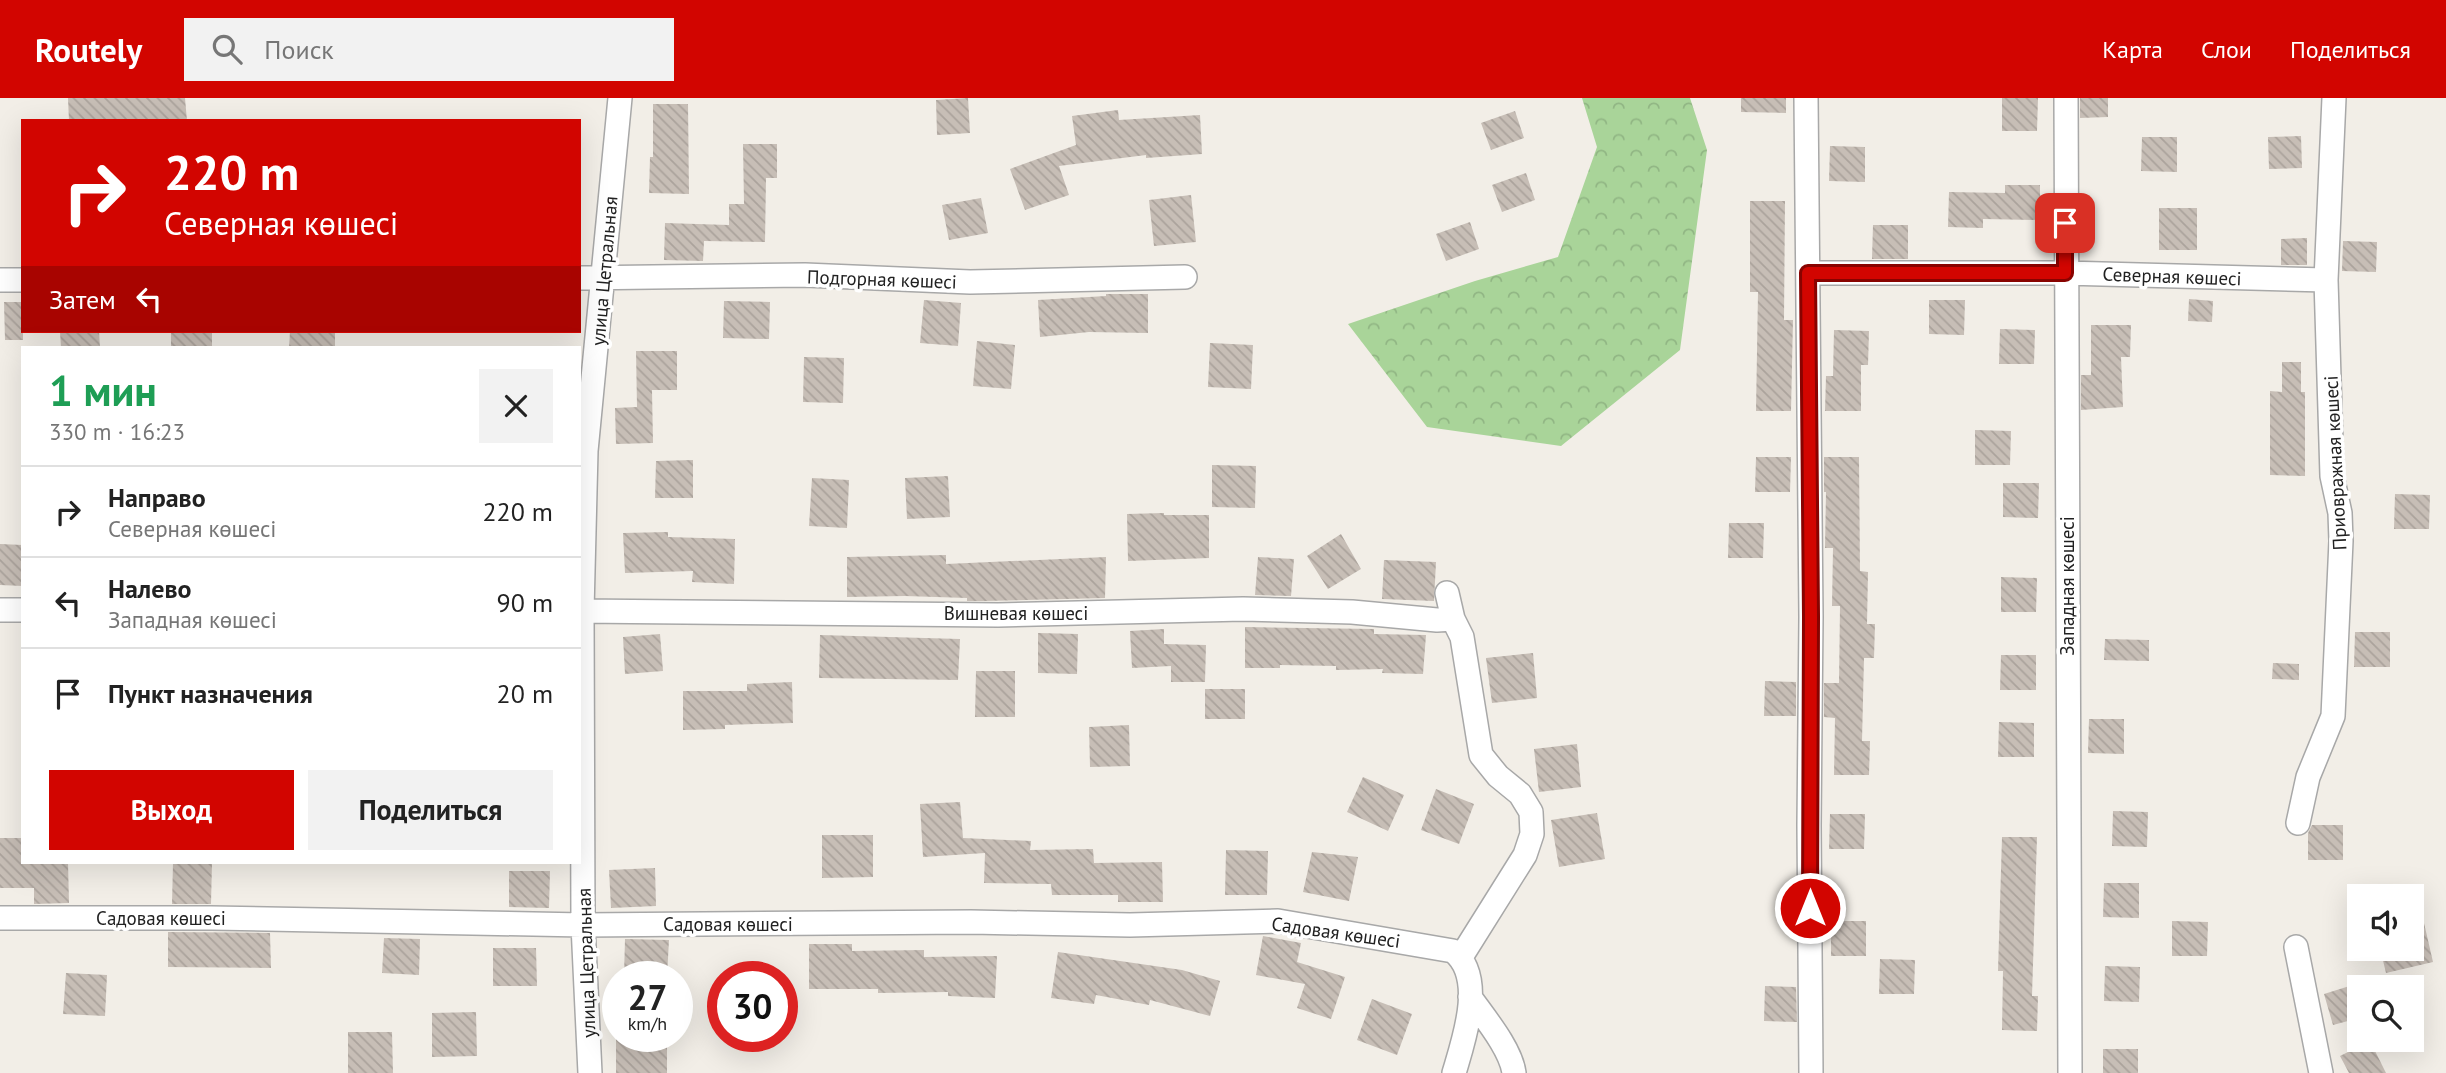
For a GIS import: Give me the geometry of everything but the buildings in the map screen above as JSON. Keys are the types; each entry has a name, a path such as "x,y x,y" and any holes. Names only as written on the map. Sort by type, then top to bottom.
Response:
{"street":[{"name":"улица Цетральная","path":"590,1073 583,925 581,611 586,451 605,277 620,98"},
{"path":"1806,98 1811,617 1811,1073"},
{"name":"Западная көшесі","path":"2066,98 2070,1073"},
{"name":"Приовражная көшесі","path":"2298,823 2308,777 2333,716 2341,541 2340,513 2332,476 2326,280 2334,98"},
{"name":"Северная көшесі","path":"1808,273 2065,273 2326,280"},
{"name":"Подгорная көшесі","path":"581,278 805,275 970,282 1185,277"},
{"path":"0,280 21,280"},
{"path":"1447,593 1453,619 1462,637 1481,755 1498,776 1520,794 1531,812 1532,834 1525,855 1457,954 1471,988 1467,1028 1454,1073"},
{"name":"Вишневая көшесі","path":"581,611 998,615 1243,609 1353,612 1437,620 1453,619"},
{"path":"0,611 21,611"},
{"name":"Садовая көшесі","path":"0,918 211,918 583,925 971,922 1129,925 1278,920 1457,954"},
{"path":"2296,947 2321,1073"},
{"path":"1470,997 1499,1039 1514,1073"}],"green space":[{"path":"1582,98 1690,98 1707,150 1680,350 1561,446 1427,427 1348,324 1475,281 1558,257 1597,147"}],"route":[{"path":"1810,908 1808,273 2065,273 2065,223"}]}
